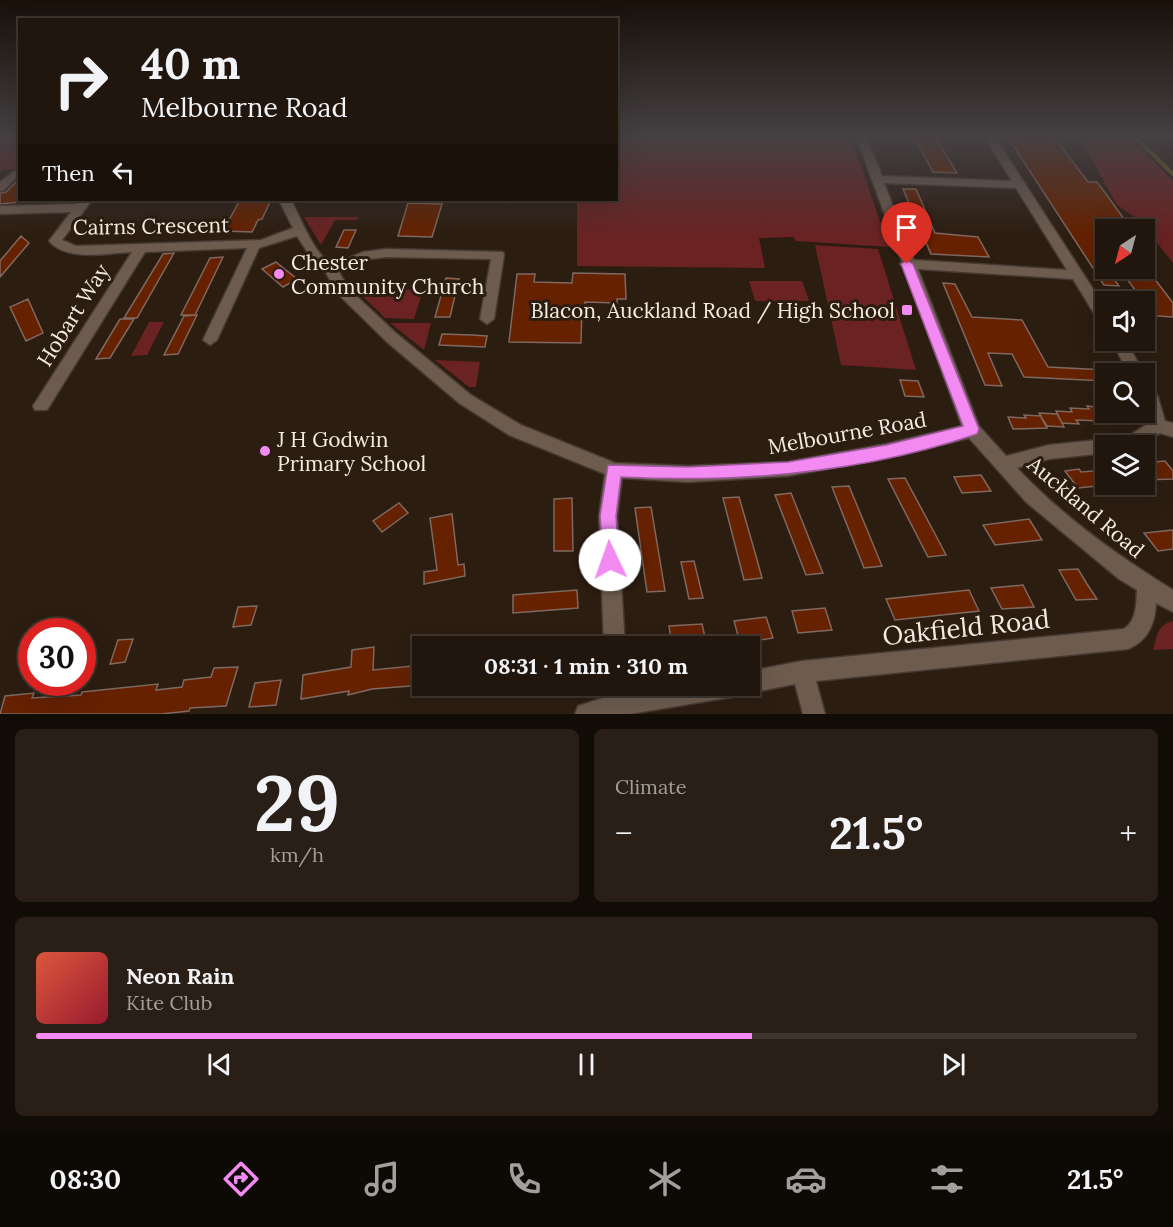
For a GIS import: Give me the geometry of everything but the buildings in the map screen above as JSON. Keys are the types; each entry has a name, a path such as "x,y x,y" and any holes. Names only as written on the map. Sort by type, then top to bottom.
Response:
{"street":[{"name":"Auckland Road","path":"873,169 972,429 1032,496 1126,572 1173,602"},
{"path":"1010,169 1095,304"},
{"path":"0,188 14,174"},
{"path":"876,179 1020,185"},
{"name":"Melbourne Road","path":"286,201 318,259 332,270 344,292 368,316 465,399 514,430 614,470 688,474 788,469 886,451 972,429"},
{"name":"Cairns Crescent","path":"82,204 55,241 75,250 255,244 300,230"},
{"name":"Cairns Crescent","path":"0,210 82,204"},
{"name":"Cairns Crescent","path":"210,340 255,244"},
{"name":"Hobart Way","path":"41,406 141,248"},
{"path":"332,270 369,255 386,253 498,255 486,318"},
{"path":"907,264 1076,275"},
{"path":"1149,435 1165,428 1155,407"},
{"path":"1003,464 1049,452 1095,447"},
{"path":"614,470 608,516 614,636"},
{"name":"Oakfield Road","path":"760,680 802,672 1128,639 1140,632 1147,585"},
{"path":"802,672 814,714"},
{"path":"586,714 615,696"},
{"path":"619,696 646,708 693,696"}],"shaded area":[{"path":"618,169 862,169 889,247 796,241 793,237 759,238 765,268 577,266 577,201 618,201"},
{"path":"1097,169 1162,169 1173,181 1173,263 1155,240 1155,219 1138,219 1117,205"},
{"path":"304,217 359,217 356,220 335,220 321,245"},
{"path":"815,245 878,249 916,370 841,365"},
{"path":"749,281 802,281 809,301 755,301"},
{"path":"355,289 423,290 414,319 385,318"},
{"path":"149,322 164,322 147,355 131,356"},
{"path":"390,323 431,323 424,350"},
{"path":"435,360 480,362 476,387 469,387"},
{"path":"1173,621 1173,649 1153,650 1161,628"}],"waterway":[{"path":"1168,169 1173,174"}],"place":[{"name":"Chester Community Church","path":"279,274"},
{"name":"Blacon, Auckland Road / High School","path":"907,310"},
{"name":"J H Godwin Primary School","path":"265,451"}],"route":[{"path":"610,560 608,516 614,470 688,474 788,469 886,451 972,429 907,264"}]}
